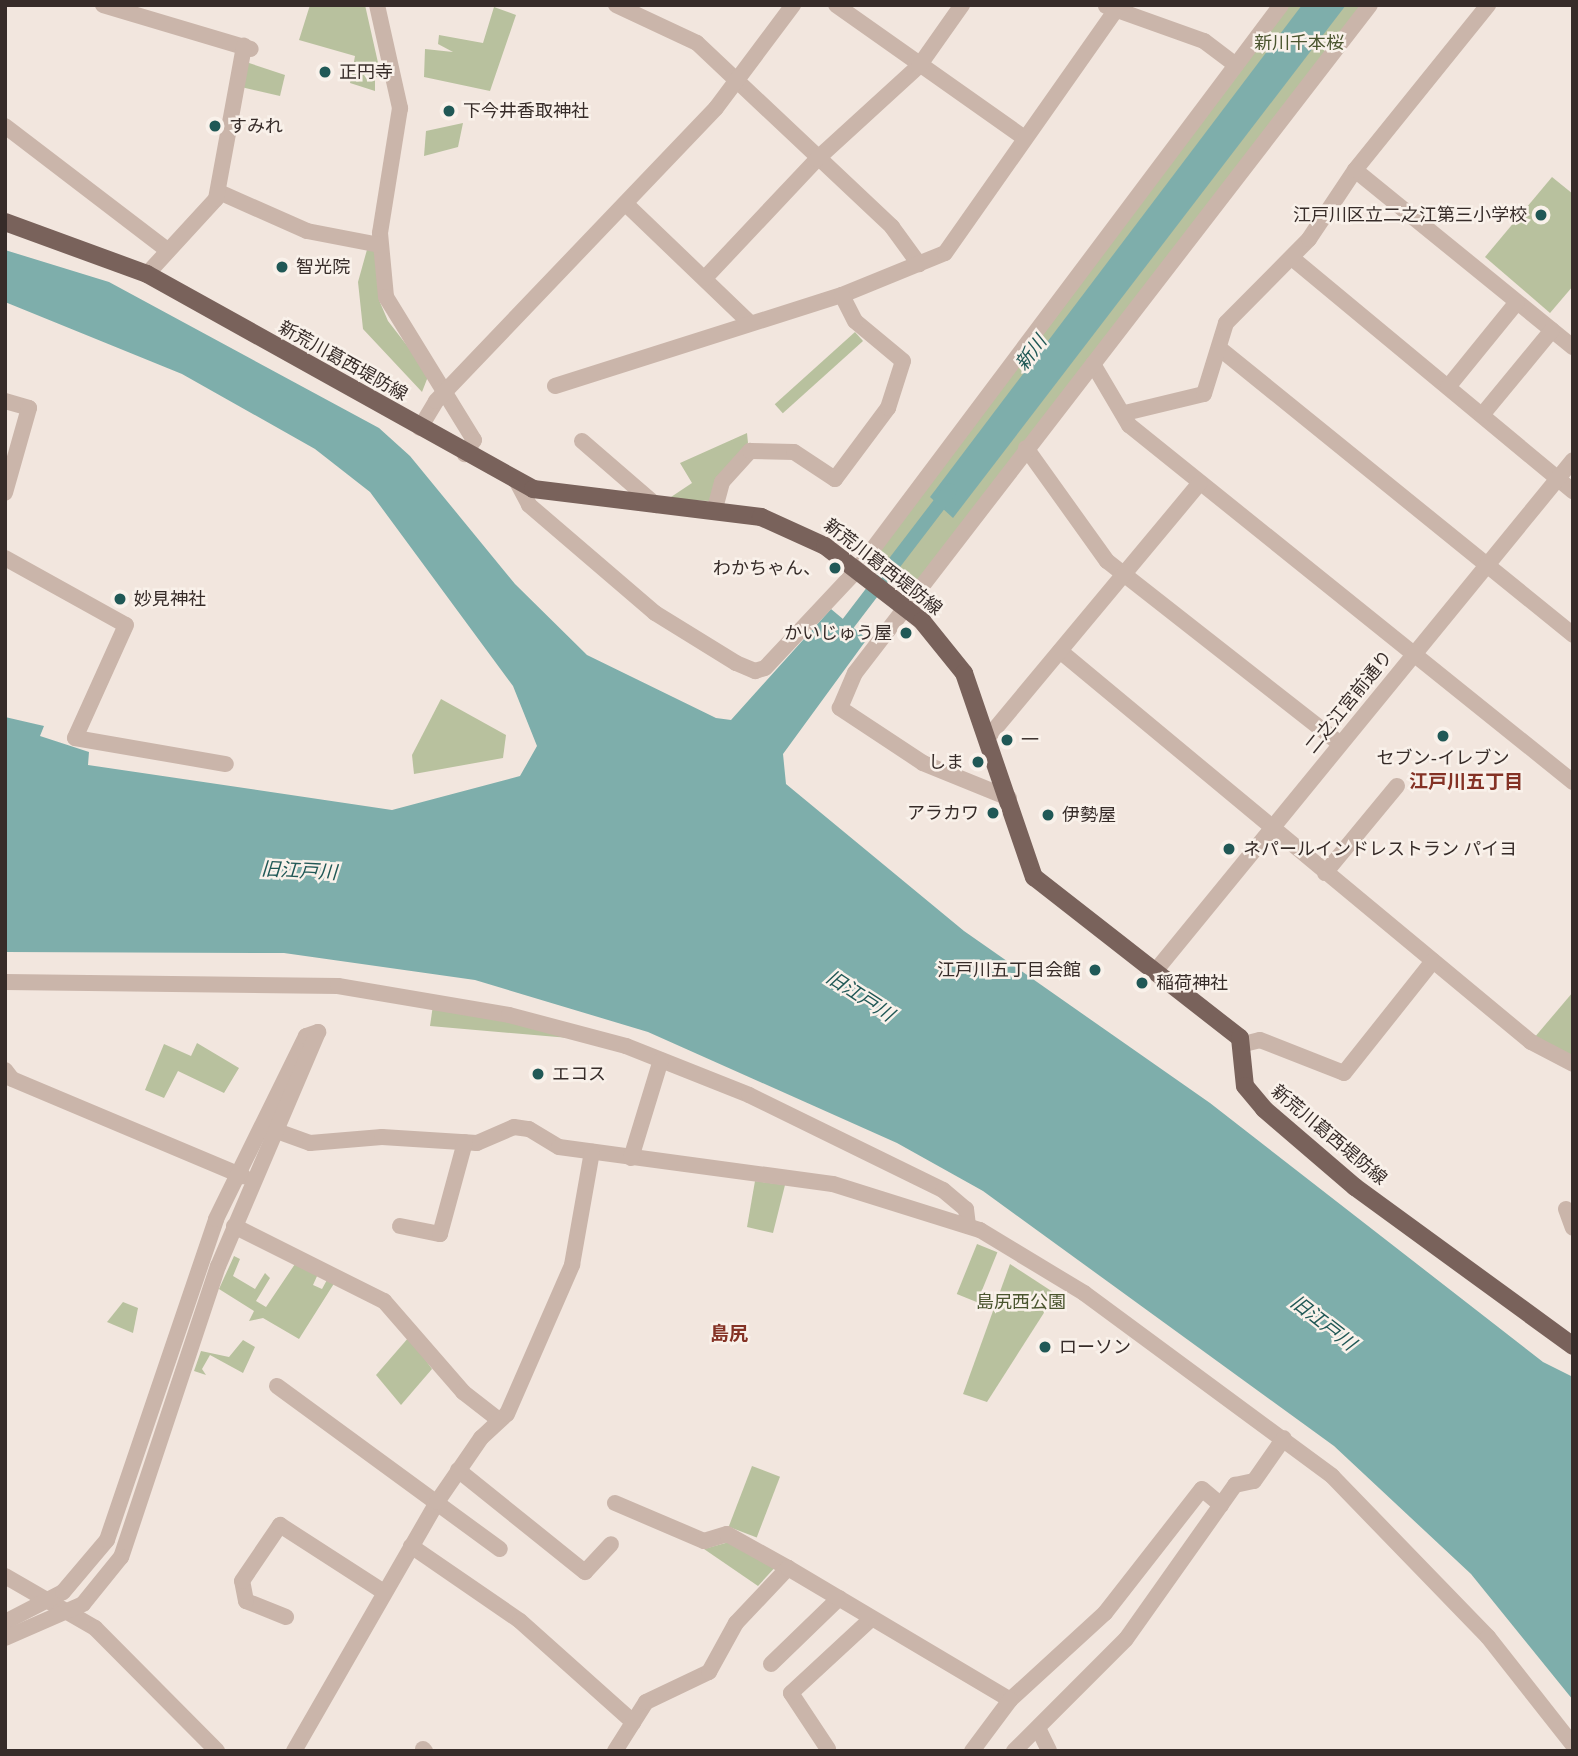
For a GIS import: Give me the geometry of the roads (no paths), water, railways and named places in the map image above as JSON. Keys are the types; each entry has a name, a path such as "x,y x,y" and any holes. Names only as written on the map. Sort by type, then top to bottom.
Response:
{"main road":[{"name":"新荒川葛西堤防線","path":"5,222 147,274 517,482 566,497 714,512 786,524 860,572 902,605 951,652 989,736 1034,877 1157,969 1244,1044 1245,1086 1264,1109 1355,1186 1573,1346"}],"street":[{"path":"103,5 247,47 219,192 147,274"},
{"path":"377,5 400,108 380,245 391,311 447,389 474,440 465,454"},
{"path":"616,5 696,43 892,227 919,264"},
{"path":"420,428 447,389 627,205 737,82 793,5"},
{"path":"836,5 1023,137"},
{"path":"705,278 817,159 919,66 962,5"},
{"path":"517,482 529,505 655,613 755,671 784,651 860,572 1281,5"},
{"path":"1009,798 923,763 840,708 855,673 902,605 1093,364 1370,5"},
{"path":"1125,413 1204,394 1226,323 1292,258 1355,170 1488,5"},
{"path":"555,386 842,295 945,253 1113,7 1204,41 1236,65"},
{"path":"5,126 111,201 167,250"},
{"path":"1355,170 1573,347"},
{"path":"219,192 307,231 380,245"},
{"path":"627,205 750,323"},
{"path":"1292,258 1573,491"},
{"path":"714,512 722,482 750,451 794,452 835,479 888,408 903,360 855,321 842,295"},
{"path":"1448,387 1517,302"},
{"path":"1482,415 1552,330"},
{"path":"1219,348 1573,635"},
{"path":"1093,364 1125,413 1129,425 1573,782"},
{"path":"5,401 29,408 5,493"},
{"path":"582,440 656,505"},
{"path":"1026,448 1107,561 1340,744"},
{"name":"二之江宮前通り","path":"1157,969 1573,460"},
{"path":"989,736 1200,483"},
{"path":"5,558 126,625 75,737 226,764"},
{"path":"1060,651 1531,1042 1573,1064"},
{"path":"1325,873 1396,786"},
{"path":"1244,1044 1260,1040 1344,1073 1433,961"},
{"path":"5,982 338,986 509,1015 661,1060 943,1190 966,1209 968,1226"},
{"path":"5,1622 50,1601 82,1576 107,1541 236,1171 268,1129 318,1032 306,1036 268,1129 253,1183 234,1226 133,1533 103,1585 68,1612 5,1638"},
{"path":"631,1158 661,1060"},
{"path":"7,1079 236,1171 253,1183"},
{"path":"268,1129 310,1143 382,1137 465,1142 514,1127 559,1147 833,1184 968,1226 1084,1293 1332,1476 1488,1637 1573,1745"},
{"path":"400,1226 440,1234 465,1142"},
{"path":"294,1751 437,1502 458,1470 507,1414 572,1265 592,1152"},
{"path":"1566,1209 1573,1228"},
{"path":"234,1226 384,1301 463,1392 499,1420"},
{"path":"277,1386 500,1549"},
{"path":"1014,1751 1126,1639 1235,1485 1254,1481 1284,1438"},
{"path":"458,1470 585,1572 611,1544"},
{"path":"972,1751 1010,1700 1105,1613 1202,1489 1221,1505"},
{"path":"615,1503 704,1541 727,1534 1010,1700"},
{"path":"286,1617 246,1601 242,1581 280,1525 384,1592"},
{"path":"411,1546 520,1621 633,1722"},
{"path":"615,1751 646,1702 709,1672 736,1623 788,1568"},
{"path":"5,1576 95,1628 217,1751"},
{"path":"771,1664 839,1598"},
{"path":"828,1749 790,1693 872,1618"},
{"path":"1038,1728 1049,1751"}],"water":[{"path":"1302,5 1346,5 953,518 930,497"},
{"name":"旧江戸川","path":"5,250 109,282 379,428 410,456 515,584 587,655 716,718 731,720 831,609 867,639 783,754 786,784 964,931 1210,1103 1543,1362 1573,1377 1573,1700 1471,1574 1334,1446 983,1191 897,1143 648,1032 475,980 284,953 5,952 5,717 44,726 40,736 89,752 88,765 392,810 520,776 537,746 513,686 370,492 315,449 182,374 5,302"}],"waterway":[{"name":"新川","path":"837,638 950,490"}],"place":[{"name":"正円寺","path":"325,72"},
{"name":"下今井香取神社","path":"449,111"},
{"name":"すみれ","path":"215,126"},
{"name":"江戸川区立二之江第三小学校","path":"1541,215"},
{"name":"智光院","path":"282,267"},
{"name":"わかちゃん、","path":"835,568"},
{"name":"妙見神社","path":"120,599"},
{"name":"かいじゅう屋","path":"906,633"},
{"name":"セブン-イレブン","path":"1443,736"},
{"name":"一","path":"1007,740"},
{"name":"しま","path":"978,762"},
{"name":"アラカワ","path":"993,813"},
{"name":"伊勢屋","path":"1048,815"},
{"name":"ネパールインドレストラン パイヨ","path":"1229,849"},
{"name":"江戸川五丁目会館","path":"1095,970"},
{"name":"稲荷神社","path":"1142,983"},
{"name":"エコス","path":"538,1074"},
{"name":"ローソン","path":"1045,1347"}],"district":[{"name":"江戸川五丁目","path":"1466,782"},
{"name":"島尻","path":"729,1334"}],"park label":[{"name":"新川千本桜","path":"1299,43"},
{"name":"島尻西公園","path":"1021,1302"}]}
